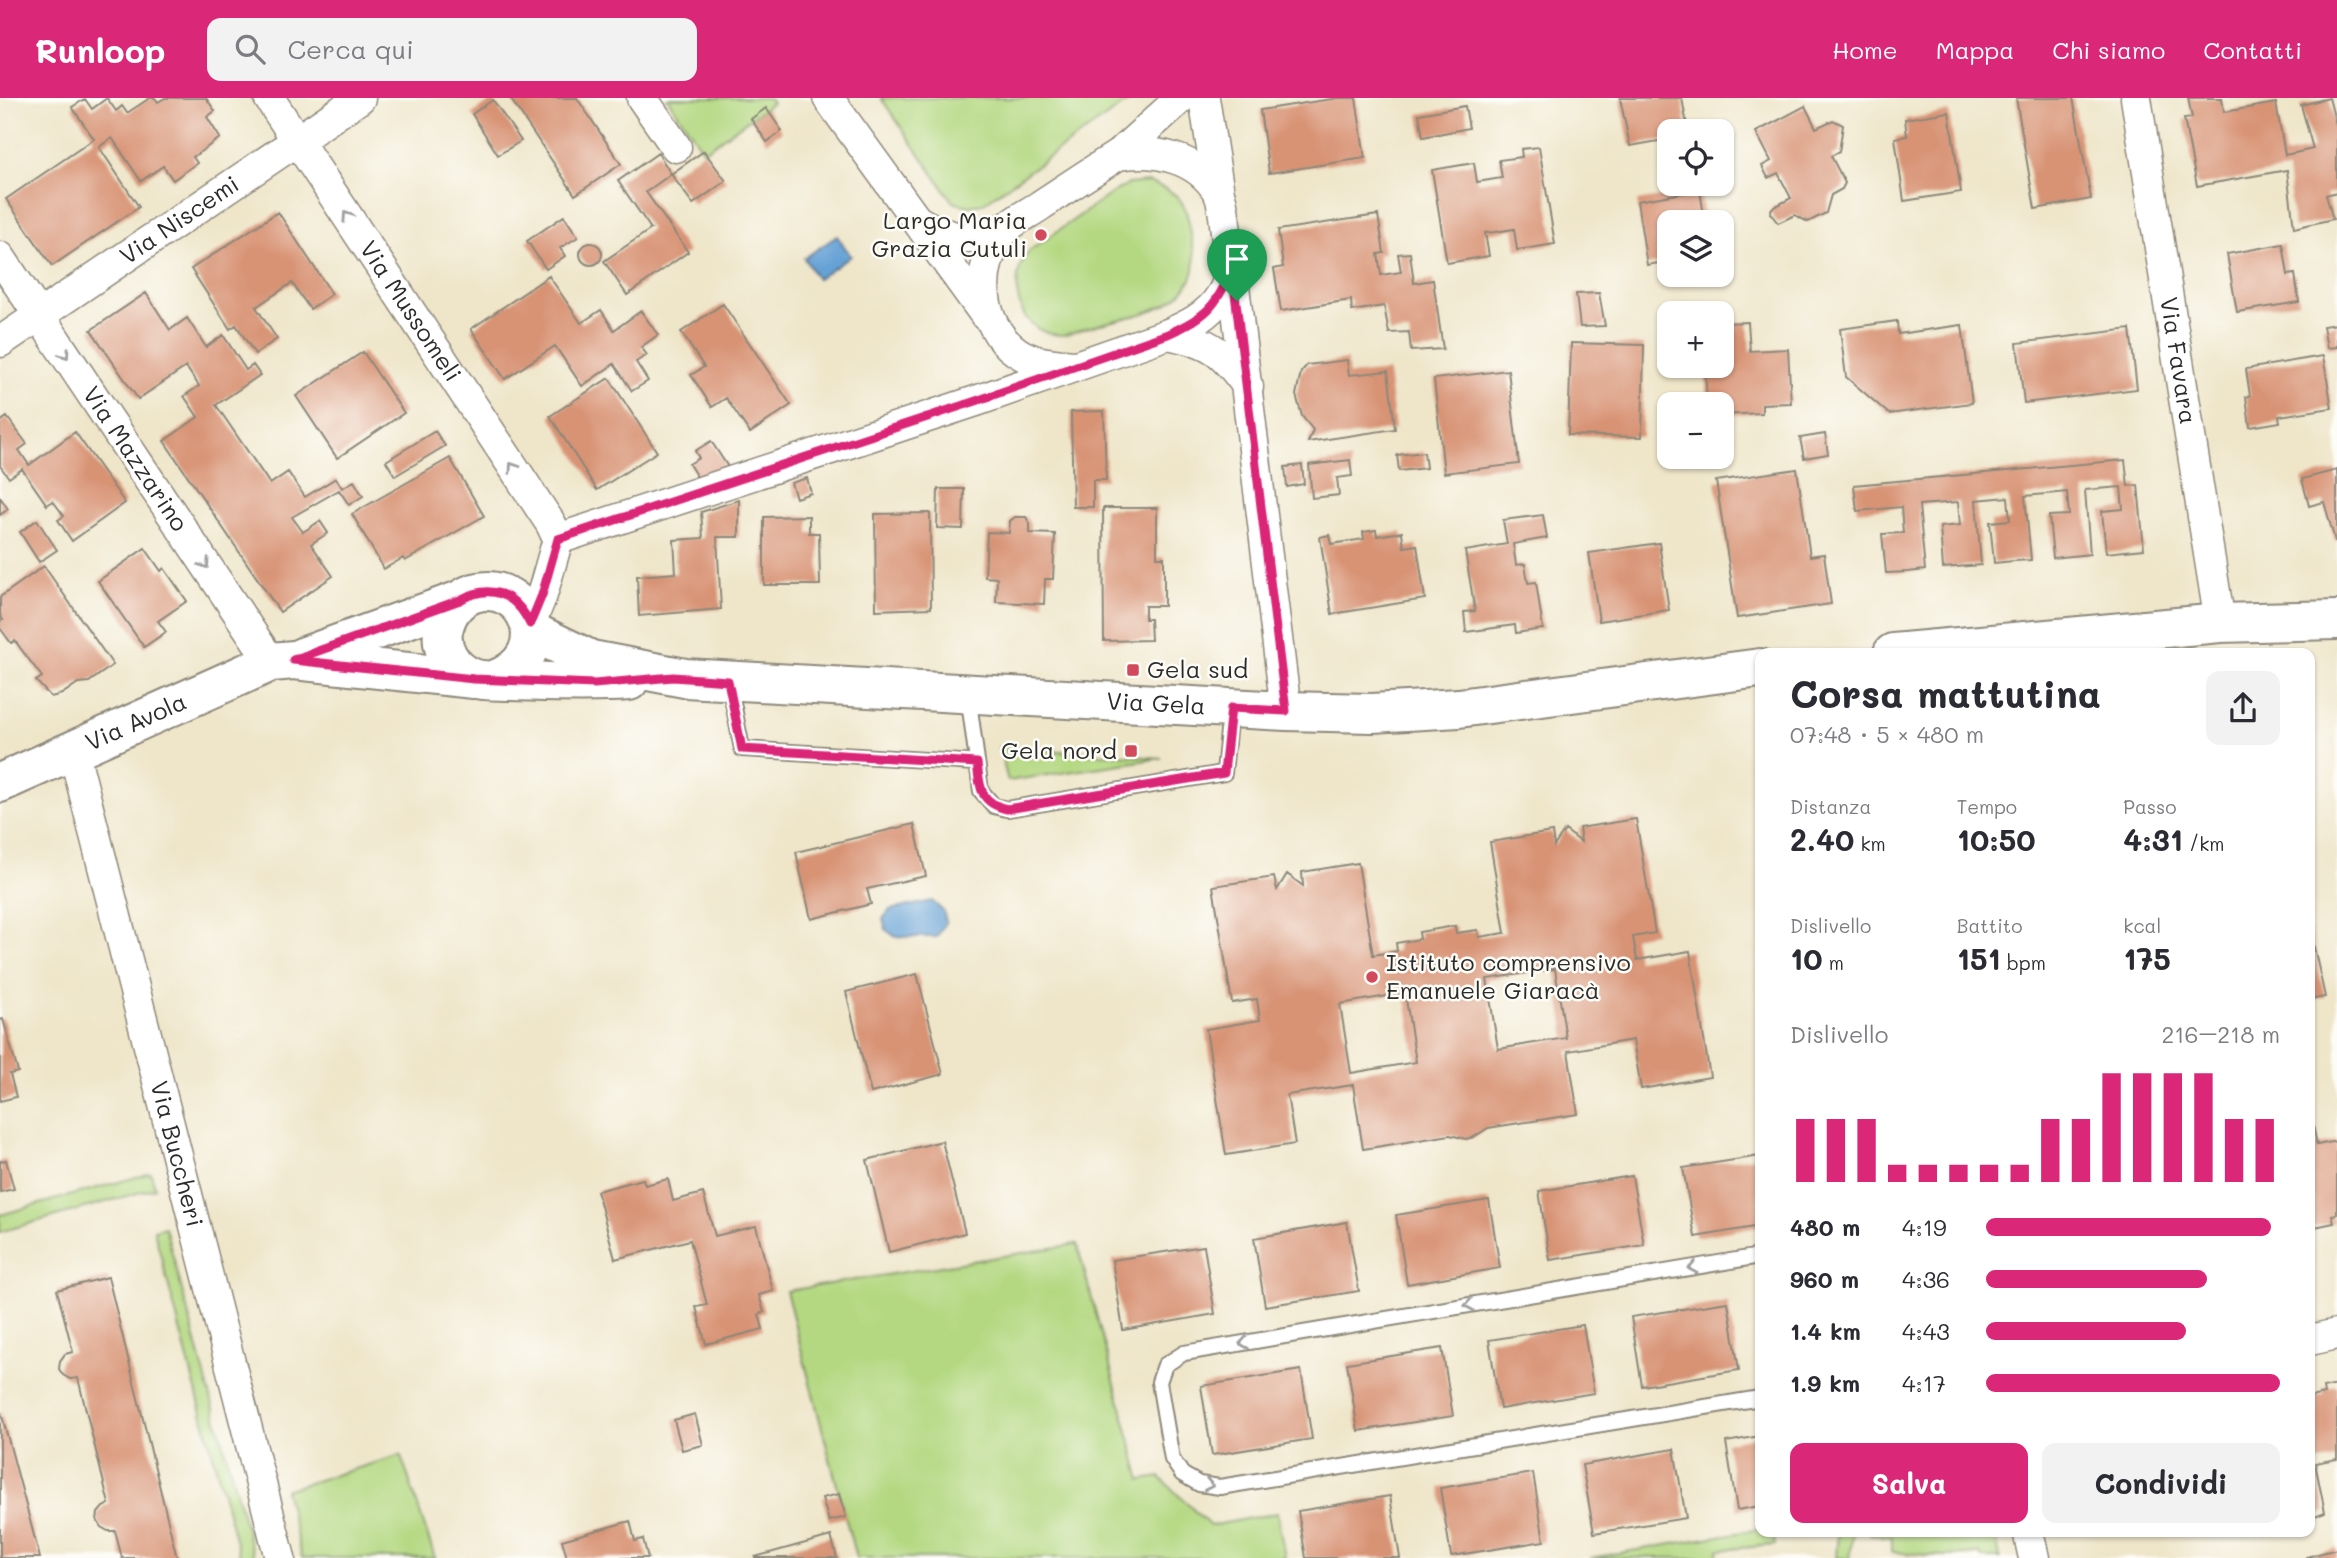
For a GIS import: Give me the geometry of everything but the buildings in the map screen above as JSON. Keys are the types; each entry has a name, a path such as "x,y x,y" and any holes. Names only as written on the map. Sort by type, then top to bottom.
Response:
{"street":[{"name":"Via Mussomeli","path":"269,98 562,533"},
{"name":"Via Niscemi","path":"0,342 360,98"},
{"path":"642,98 676,147"},
{"path":"828,98 1002,337 1017,352 1040,363 1074,366"},
{"path":"915,219 943,235 956,238 980,236 1006,228 1118,155 1181,98"},
{"path":"1203,98 1232,269 1286,711"},
{"name":"Via Favara","path":"2136,98 2221,623"},
{"path":"1118,155 1135,152 1171,157 1188,163 1200,172 1219,194"},
{"path":"988,319 983,290 987,266 993,246 1006,228"},
{"name":"Via Mazzarino","path":"0,257 282,661"},
{"path":"673,677 591,660 531,627 524,611 514,600 502,594 480,592 460,600 450,611 443,630 445,651 456,669 484,679 510,674 522,663 530,648 531,627 562,533 976,401 1168,334 1196,322 1220,298 1232,269"},
{"path":"1168,334 1187,338 1219,351 1248,388"},
{"name":"Via Avola","path":"0,783 282,661 460,600"},
{"path":"1948,648 2221,623 2337,620"},
{"path":"282,661 484,679 594,684 673,677"},
{"name":"Via Gela","path":"673,677 1286,711 1372,713 1459,708 1755,669"},
{"name":"Via Buccheri","path":"74,749 280,1558"},
{"path":"2315,1339 2337,1334"},
{"path":"2029,1537 2034,1558"}],"lane":[{"path":"728,681 742,749 977,763"},
{"path":"967,693 981,791 994,806 1007,809 1224,773 1231,708"},
{"path":"1755,1257 1184,1353 1165,1365 1159,1382 1172,1460 1182,1475 1199,1484 1220,1488 1755,1399"}],"green space":[{"path":"667,98 769,98 772,103 704,151"},
{"path":"881,98 1133,98 982,204 969,206 953,202"},
{"path":"1148,182 1174,194 1180,199 1187,213 1195,264 1186,287 1171,301 1139,315 1067,334 1045,332 1032,324 1019,304 1017,289 1020,267 1029,251 1115,191 1129,184"},
{"path":"999,747 1162,758 1008,781"},
{"path":"151,1173 155,1188 0,1232 0,1215"},
{"path":"165,1227 254,1558 240,1558 154,1230"},
{"path":"1077,1244 1141,1480 1160,1477 1210,1526 1277,1513 1285,1558 856,1558 786,1291"},
{"path":"401,1455 435,1558 302,1558 285,1490"},
{"path":"1755,1530 1755,1537 1774,1537 1775,1545 1718,1550 1718,1558 1590,1558"},
{"path":"1838,1537 1852,1537 1850,1558 1836,1558"},
{"path":"1892,1537 1996,1537 2000,1558 1982,1558 1980,1553 1947,1556 1892,1552"}],"water":[{"path":"837,236 851,256 817,279 804,258"},
{"path":"932,901 943,911 946,921 937,937 896,937 886,930 883,919 890,910"}],"place":[{"name":"Largo Maria Grazia Cutuli","path":"1041,235"},
{"name":"Gela sud","path":"1133,670"},
{"name":"Gela nord","path":"1131,751"},
{"name":"Istituto comprensivo Emanuele Giaracà","path":"1372,977"}],"route":[{"path":"1232,269 1237,301 1286,711 1231,708 1224,773 1007,809 994,806 981,791 977,763 742,749 728,681 673,677 594,684 474,679 293,660 473,593 487,591 514,600 524,611 530,624 542,595 558,539 976,401 1168,334 1196,322 1220,298 1232,269"}]}
